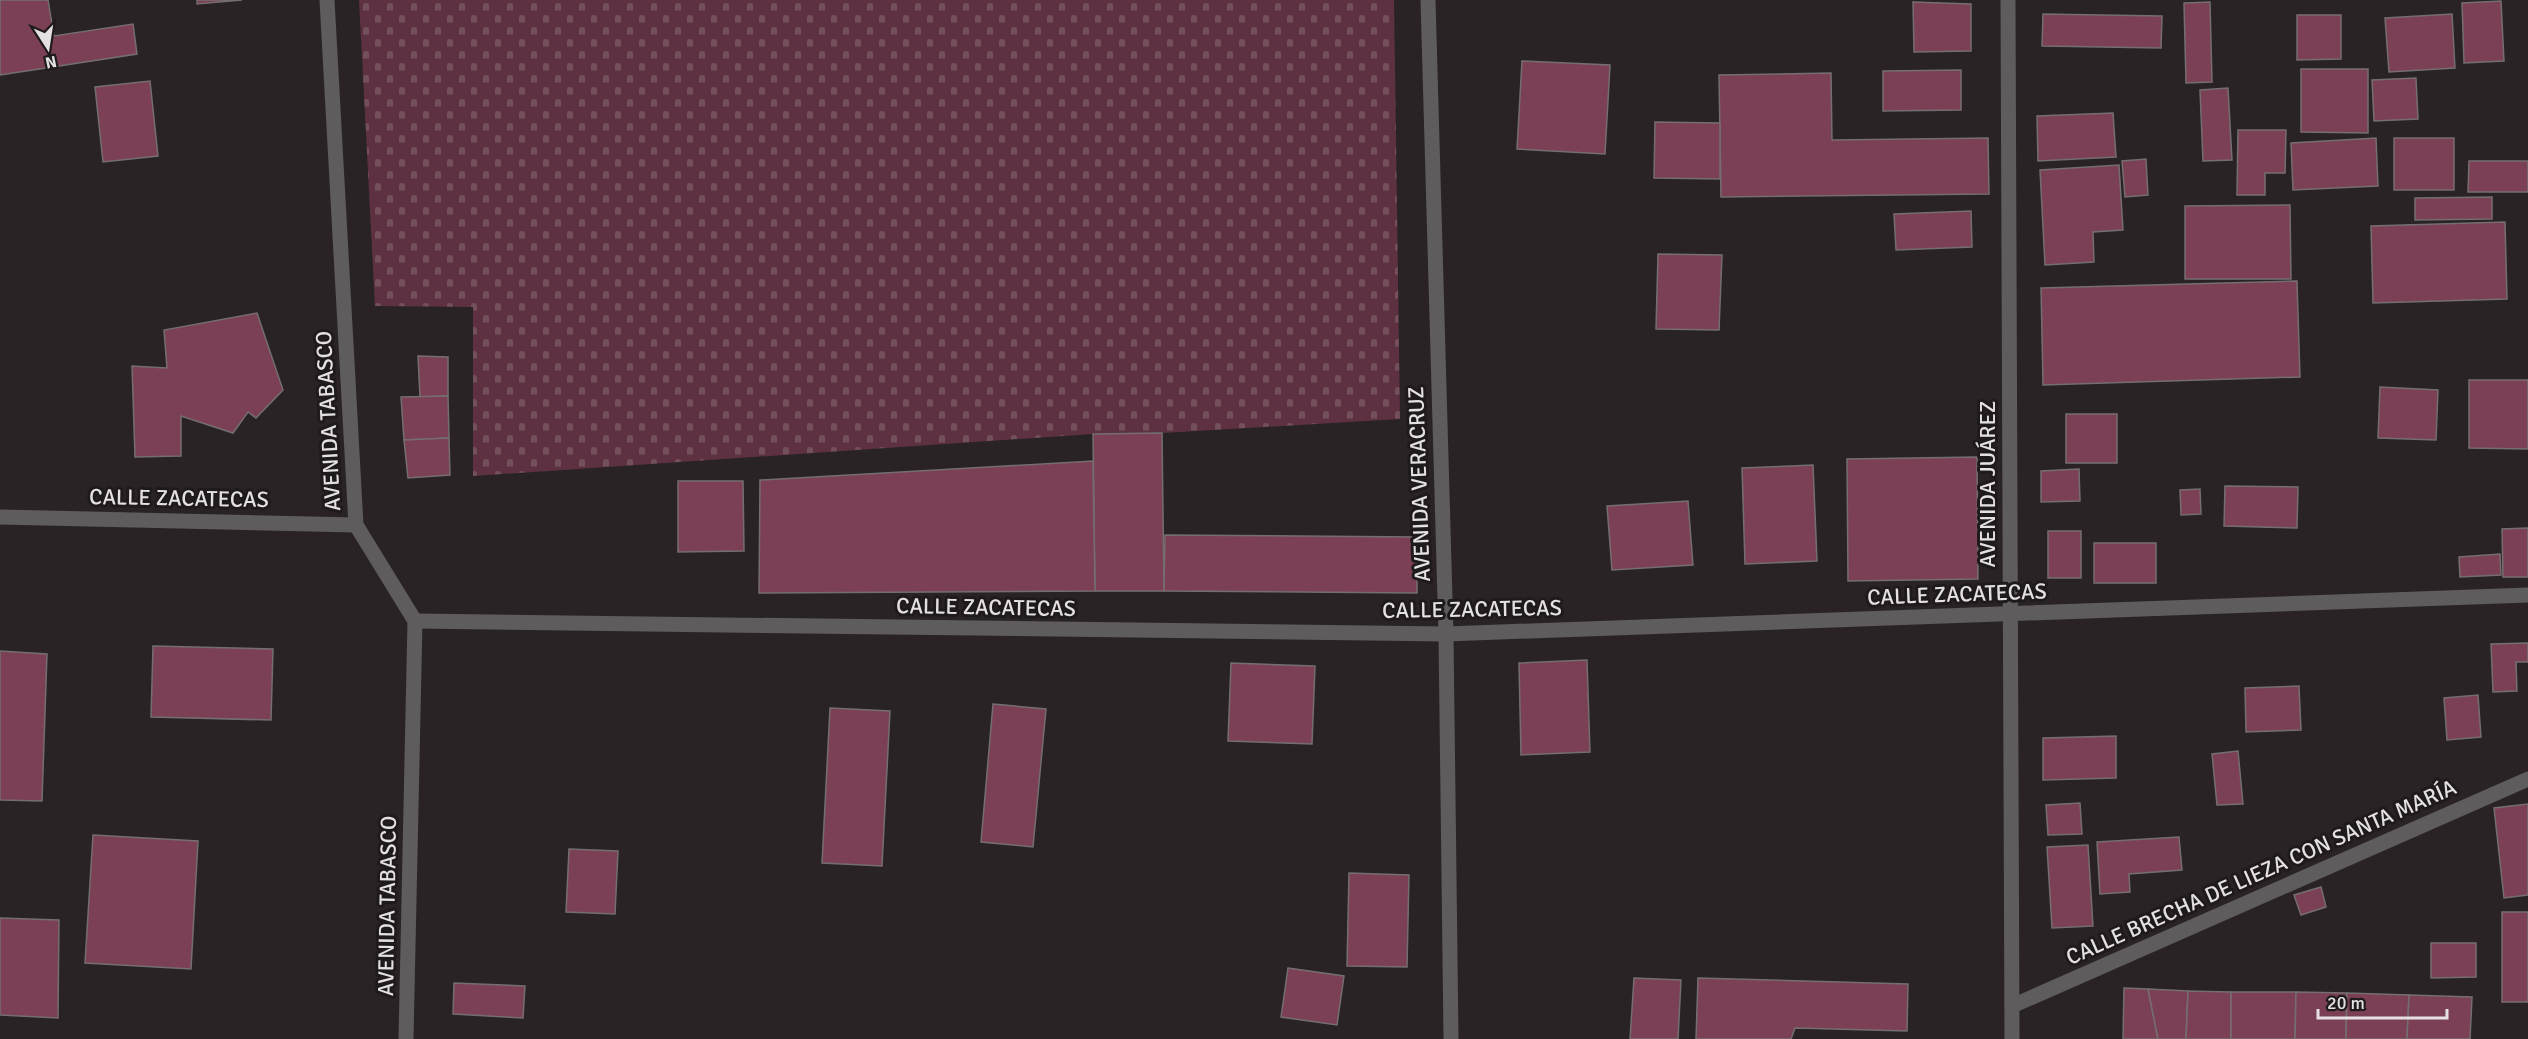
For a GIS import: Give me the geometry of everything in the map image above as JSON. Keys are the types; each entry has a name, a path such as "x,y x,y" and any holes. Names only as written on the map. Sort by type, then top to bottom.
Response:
{"street":[{"name":"AVENIDA TABASCO","path":"327,0 356,525 416,621 406,1039"},
{"name":"AVENIDA VERACRUZ","path":"1428,0 1446,634 1451,1039"},
{"name":"AVENIDA JUÁREZ","path":"2008,0 2012,1039"},
{"name":"CALLE ZACATECAS","path":"0,517 356,525"},
{"name":"CALLE ZACATECAS","path":"416,621 1446,634 2528,595"},
{"name":"CALLE BRECHA DE LIEZA CON SANTA MARÍA","path":"2012,1006 2528,779"}],"green space":[{"path":"359,0 1394,0 1400,419 1162,433 1093,434 473,476 473,307 375,306"}],"building":[{"path":"0,0 48,0 54,36 133,24 137,54 0,75"},
{"path":"197,0 242,0 197,4"},
{"path":"2501,1 2504,61 2464,63 2462,3"},
{"path":"1913,2 1971,4 1971,51 1914,52"},
{"path":"2210,2 2212,82 2186,83 2184,3"},
{"path":"2043,14 2162,16 2161,48 2042,46"},
{"path":"2452,14 2455,68 2389,72 2385,18"},
{"path":"2297,15 2341,15 2341,59 2297,60"},
{"path":"1522,61 1610,65 1605,154 1517,149"},
{"path":"2301,69 2368,69 2368,133 2301,132"},
{"path":"1961,70 1961,110 1883,111 1883,71"},
{"path":"1831,73 1832,140 1988,138 1989,194 1721,197 1719,75"},
{"path":"2416,78 2418,119 2374,121 2372,80"},
{"path":"150,81 158,156 103,162 95,87"},
{"path":"2228,88 2232,160 2203,161 2200,90"},
{"path":"2113,113 2116,157 2038,161 2037,116"},
{"path":"1655,122 1720,123 1720,179 1654,178"},
{"path":"2238,130 2286,130 2285,173 2265,173 2265,195 2237,195"},
{"path":"2376,138 2378,186 2293,190 2291,143"},
{"path":"2394,138 2454,138 2454,190 2394,190"},
{"path":"2146,159 2148,195 2125,197 2122,161"},
{"path":"2469,161 2528,161 2528,192 2468,192"},
{"path":"2119,165 2123,230 2093,232 2094,262 2045,265 2040,170"},
{"path":"2492,197 2492,219 2415,220 2415,198"},
{"path":"2290,205 2291,279 2185,279 2185,206"},
{"path":"1971,211 1972,247 1896,250 1894,214"},
{"path":"2505,222 2507,299 2373,303 2371,226"},
{"path":"1658,254 1722,255 1719,330 1656,329"},
{"path":"2297,281 2300,377 2043,385 2041,288"},
{"path":"257,313 283,390 256,418 248,412 233,433 181,416 181,456 135,457 132,366 167,368 164,330"},
{"path":"418,356 448,357 448,396 420,397"},
{"path":"2469,380 2528,380 2528,449 2469,448"},
{"path":"2380,387 2438,390 2436,440 2378,438"},
{"path":"448,396 449,438 404,440 401,397"},
{"path":"2066,414 2117,414 2117,463 2066,463"},
{"path":"1162,433 1164,591 1095,591 1093,434"},
{"path":"449,438 450,475 408,478 404,440"},
{"path":"1977,457 1978,579 1848,581 1847,459"},
{"path":"1093,461 1095,591 759,593 760,480"},
{"path":"1813,465 1817,561 1745,564 1742,468"},
{"path":"2079,469 2080,501 2041,502 2041,471"},
{"path":"678,481 743,481 744,551 678,552"},
{"path":"2225,486 2298,487 2297,528 2224,526"},
{"path":"2200,489 2201,514 2181,515 2180,490"},
{"path":"1688,501 1693,565 1612,570 1607,506"},
{"path":"2528,528 2528,577 2503,577 2502,529"},
{"path":"2048,531 2081,531 2081,578 2048,578"},
{"path":"1165,535 1417,537 1417,593 1164,591"},
{"path":"2094,543 2156,543 2156,583 2094,583"},
{"path":"2500,554 2501,575 2460,577 2459,557"},
{"path":"2528,643 2528,662 2516,662 2517,691 2493,692 2491,644"},
{"path":"153,646 273,649 271,720 151,717"},
{"path":"0,651 47,654 42,801 0,800"},
{"path":"1587,660 1590,752 1521,755 1519,663"},
{"path":"1231,663 1315,666 1312,744 1228,741"},
{"path":"2299,686 2301,730 2246,732 2245,688"},
{"path":"2478,695 2481,737 2447,740 2444,698"},
{"path":"993,704 1046,709 1033,847 981,842"},
{"path":"830,708 890,711 882,866 822,863"},
{"path":"2116,736 2116,778 2043,780 2043,738"},
{"path":"2238,751 2243,804 2217,805 2212,754"},
{"path":"2080,803 2082,834 2048,835 2046,805"},
{"path":"2528,804 2528,895 2504,898 2494,808"},
{"path":"93,835 198,841 191,969 85,963"},
{"path":"2179,837 2182,870 2129,874 2130,892 2100,894 2097,842"},
{"path":"2088,845 2093,926 2052,928 2047,847"},
{"path":"569,849 618,851 615,914 566,912"},
{"path":"1349,873 1409,875 1407,967 1347,966"},
{"path":"2321,887 2326,907 2301,915 2294,895"},
{"path":"2502,912 2528,912 2528,1002 2502,1002"},
{"path":"0,918 59,920 58,1018 0,1015"},
{"path":"2431,943 2476,943 2476,977 2431,978"},
{"path":"1288,968 1344,976 1337,1025 1281,1017"},
{"path":"1634,978 1681,980 1678,1039 1630,1039"},
{"path":"1698,978 1908,984 1907,1031 1795,1028 1791,1039 1696,1039"},
{"path":"454,983 525,986 523,1018 453,1014"},
{"path":"2124,988 2148,989 2158,1039 2123,1039"},
{"path":"2148,989 2188,991 2186,1039 2158,1039"},
{"path":"2188,991 2231,992 2231,1039 2186,1039"},
{"path":"2231,992 2296,992 2295,1039 2231,1039"},
{"path":"2296,992 2347,993 2346,1039 2295,1039"},
{"path":"2347,993 2409,995 2407,1039 2346,1039"},
{"path":"2409,995 2472,997 2470,1039 2407,1039"}]}
